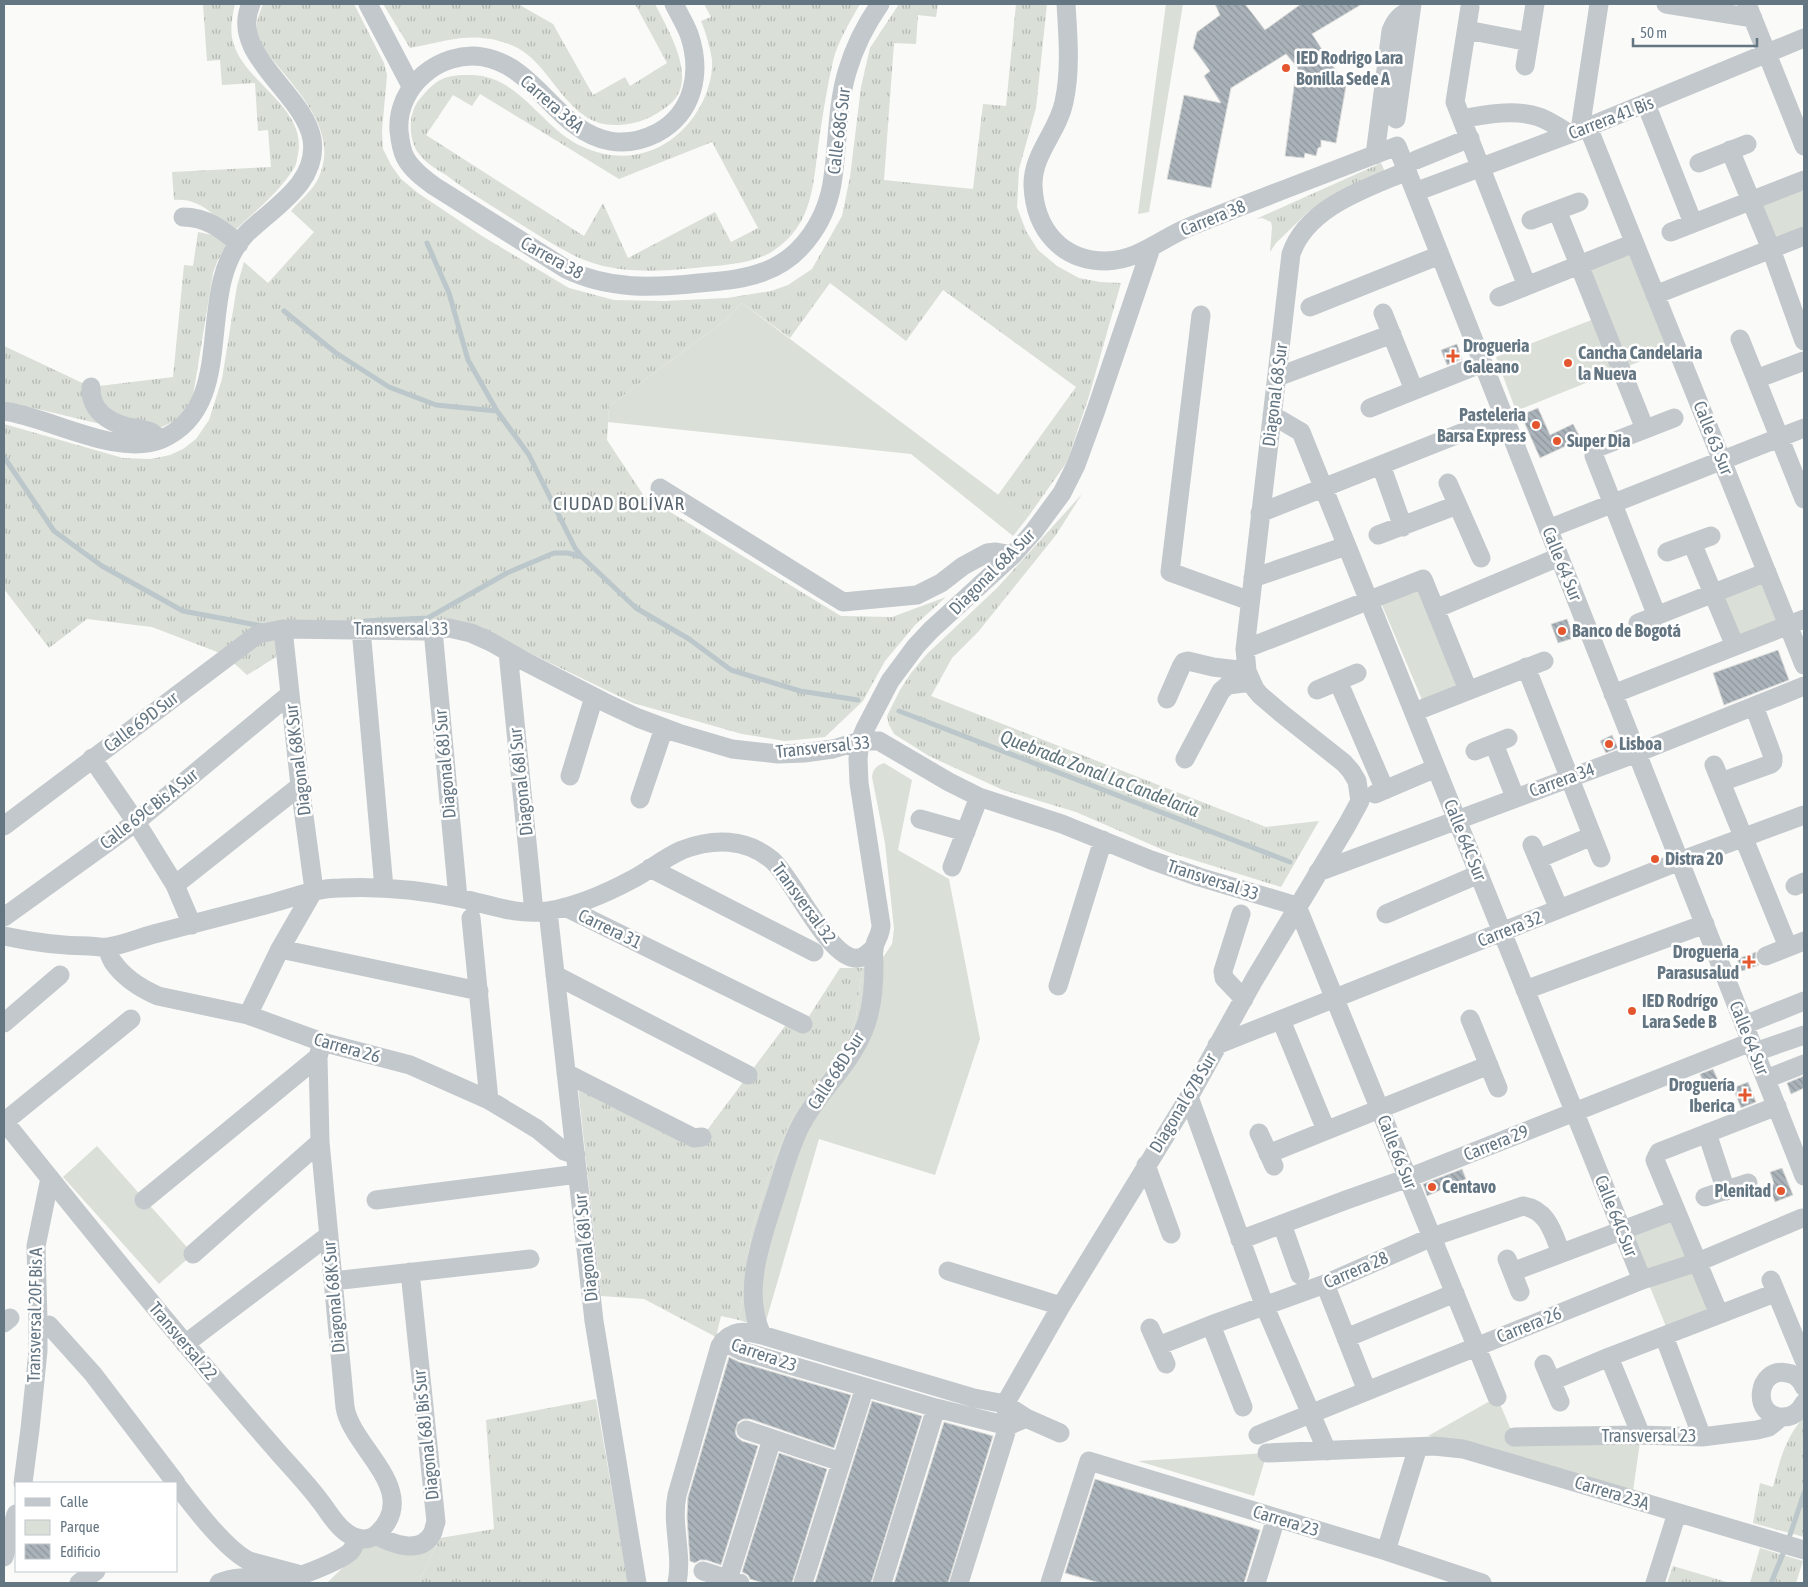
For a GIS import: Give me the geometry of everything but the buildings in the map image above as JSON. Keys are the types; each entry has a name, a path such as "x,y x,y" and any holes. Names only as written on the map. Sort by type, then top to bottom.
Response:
{"street":[{"path":"4,411 114,442 134,444 153,441 177,430 186,423 200,405 204,394 225,268 246,234 299,186 310,166 313,148 309,128 299,110 252,47 246,26 251,4"},
{"path":"368,4 411,86"},
{"name":"Carrera 38A","path":"411,86 419,77 450,59 474,56 485,57 504,65 529,81 575,127 594,137 621,142 649,137 666,128 675,120 689,100 693,90 695,76 694,57 689,35 674,4"},
{"name":"Calle 68G Sur","path":"794,255 809,238 828,202 832,189 838,122 847,71 866,26 880,4"},
{"name":"Carrera 38","path":"1066,4 1068,67 1064,103 1054,128 1041,151 1034,173 1035,198 1041,222 1047,232 1066,251 1078,257 1094,260 1118,260 1140,254 1187,228 1397,146"},
{"path":"1525,66 1535,4"},
{"path":"1459,110 1486,114 1526,114 1579,130 1599,4"},
{"path":"1666,4 1750,11 1804,146"},
{"path":"1396,119 1412,7"},
{"path":"1375,155 1391,31 1395,21 1412,7"},
{"path":"1470,7 1459,110 1527,286"},
{"path":"1467,30 1529,42"},
{"name":"Carrera 41 Bis","path":"1415,192 1646,104 1804,38"},
{"name":"Carrera 38","path":"411,86 401,109 398,125 400,143 405,157 417,173 434,186 575,274 616,285 660,287 723,281 752,276 778,265 794,255"},
{"path":"1646,104 1693,223"},
{"name":"Calle 63 Sur","path":"1579,130 1634,243 1767,572 1796,622 1804,665"},
{"name":"Diagonal 68 Sur","path":"1249,676 1245,649 1291,254 1299,237 1316,218 1329,209 1411,166 1470,138"},
{"name":"Calle 64 Sur","path":"1397,146 1411,166 1415,192 1804,1176"},
{"path":"1699,162 1739,147 1751,201 1771,249 1804,341"},
{"path":"1671,232 1804,180"},
{"path":"1532,220 1580,202"},
{"path":"1557,210 1645,429"},
{"path":"184,216 195,217 213,224 239,244"},
{"path":"1655,295 1804,236"},
{"path":"1499,297 1634,243"},
{"name":"Diagonal 68A Sur","path":"860,741 868,719 890,681 916,646 1013,555 1062,493 1069,480 1096,410 1151,248"},
{"path":"1310,307 1440,255"},
{"path":"1383,312 1414,390"},
{"path":"1201,315 1170,572 1250,601"},
{"path":"1277,377 1392,334"},
{"path":"1740,339 1804,498"},
{"path":"1756,379 1804,361"},
{"path":"1370,408 1482,363"},
{"path":"91,387 93,404 99,412 109,420 150,432 153,441"},
{"name":"Calle 64C Sur","path":"1272,415 1301,432 1642,1280"},
{"path":"1260,513 1504,416"},
{"path":"1657,616 1594,456 1597,448 1674,418"},
{"path":"1548,529 1804,428"},
{"path":"1381,465 1403,527"},
{"path":"1448,484 1480,558"},
{"path":"660,488 843,602 917,596 987,553 996,552 1013,555"},
{"path":"1378,535 1457,506"},
{"path":"1667,552 1711,536"},
{"path":"1692,543 1735,646"},
{"path":"1253,578 1346,546"},
{"path":"1435,609 1559,557"},
{"path":"1638,623 1767,572"},
{"path":"1245,649 1423,580 1468,690"},
{"path":"1614,694 1796,622"},
{"name":"Transversal 33","path":"283,630 433,630 449,628 471,633 638,718 732,749 778,754 804,754 833,749 860,741 879,741 948,782 980,797 1062,824 1198,877 1298,906"},
{"path":"361,629 384,888"},
{"name":"Diagonal 68K Sur","path":"283,630 300,786 314,890"},
{"name":"Calle 69D Sur","path":"4,826 258,634 283,630"},
{"name":"Diagonal 68J Sur","path":"433,630 458,898"},
{"name":"Diagonal 68I Sur","path":"508,652 549,910 594,1321 638,1583"},
{"path":"1167,699 1184,662 1188,661 1249,676 1260,695 1280,714 1344,763 1357,781 1360,800 1436,768"},
{"path":"1414,712 1544,661"},
{"path":"1526,668 1601,858"},
{"path":"1317,690 1358,673"},
{"path":"1185,759 1221,691 1228,685 1249,676"},
{"path":"1338,681 1386,790"},
{"name":"Carrera 34","path":"1318,872 1637,752 1804,686"},
{"name":"Calle 69C Bis A Sur","path":"4,917 136,822 290,694"},
{"path":"570,776 594,697"},
{"path":"1754,706 1773,757 1773,762 1771,764 1718,773 1744,838 1796,944 1766,956"},
{"path":"640,799 664,728"},
{"name":"Calle 68D Sur","path":"762,1335 756,1323 755,1273 767,1223 792,1146 801,1124 852,1052 863,1032 870,1007 874,979 874,948 881,932 859,784 858,759 860,741"},
{"path":"1475,750 1501,741 1515,798"},
{"path":"92,758 176,885 192,924"},
{"path":"176,885 300,786"},
{"path":"952,867 980,797"},
{"name":"Diagonal 67B Sur","path":"1005,1404 1061,1306 1189,1097 1217,1045 1360,800"},
{"name":"Carrera 32","path":"1217,1045 1680,861 1804,815"},
{"path":"920,819 966,832"},
{"path":"1559,909 1535,852 1592,836"},
{"path":"1058,986 1103,840"},
{"name":"Transversal 32","path":"549,910 610,890 634,879 682,850 706,843 727,841 758,850 775,862 815,921 831,942 844,954 858,958 874,948"},
{"path":"650,868 814,952"},
{"path":"1386,914 1479,874"},
{"name":"Carrera 31","path":"105,952 192,924 277,903 314,890 384,888 458,898 504,910 549,910 803,1024"},
{"path":"248,1015 280,949 314,890"},
{"name":"Calle 66 Sur","path":"1298,906 1497,1397"},
{"path":"1241,914 1223,972 1224,978 1244,999"},
{"path":"471,918 489,1100"},
{"path":"1525,990 1704,924"},
{"path":"4,936 105,952"},
{"path":"280,949 479,990"},
{"name":"Carrera 26","path":"105,952 137,985 158,996 248,1015 320,1050 410,1065 489,1100 537,1129 564,1151 576,1155"},
{"path":"4,1023 60,975"},
{"path":"555,975 748,1075"},
{"name":"Carrera 29","path":"1240,1240 1408,1178 1750,1039 1804,1001"},
{"path":"1470,1018 1498,1088"},
{"path":"4,1122 131,1019"},
{"path":"1280,1020 1326,1130"},
{"path":"1750,1039 1804,1035"},
{"path":"144,1200 320,1050"},
{"name":"Diagonal 68K Sur","path":"320,1050 320,1142 346,1413 380,1468 393,1502 392,1512 388,1521 376,1535"},
{"path":"1766,1080 1804,1064"},
{"path":"1258,1133 1271,1160 1326,1130 1489,1065"},
{"path":"566,1073 694,1138 702,1137"},
{"path":"1189,1097 1265,1306 1312,1413 1326,1451"},
{"path":"1719,1314 1655,1160 1656,1156 1659,1152 1776,1106"},
{"name":"Transversal 22","path":"4,1122 185,1344 304,1481 338,1525 347,1533 357,1538"},
{"path":"1707,1133 1726,1191"},
{"path":"193,1254 320,1142"},
{"path":"1146,1165 1171,1234"},
{"path":"376,1200 578,1174"},
{"name":"Transversal 20F Bis A","path":"23,1482 38,1351 36,1246 50,1178"},
{"path":"1705,1198 1748,1183"},
{"name":"Carrera 28","path":"1150,1328 1162,1355 1211,1326 1325,1284 1432,1237 1523,1206 1537,1210 1549,1224 1561,1253"},
{"path":"1520,1292 1509,1265 1561,1253 1676,1210"},
{"name":"Carrera 26","path":"1258,1435 1642,1280 1698,1262 1802,1218"},
{"path":"1282,1224 1300,1275"},
{"path":"185,1344 329,1235"},
{"path":"333,1280 530,1259"},
{"path":"948,1271 1061,1306"},
{"name":"Diagonal 68J Bis Sur","path":"376,1535 398,1545 416,1546 424,1542 432,1534 436,1522 410,1272"},
{"path":"1325,1284 1367,1391"},
{"path":"1560,1402 1548,1372 1609,1357 1719,1314 1773,1287 1804,1360"},
{"path":"1346,1338 1455,1293"},
{"path":"49,1324 93,1374 174,1482"},
{"path":"1211,1326 1243,1407"},
{"name":"Carrera 23","path":"1008,1426 936,1408 865,1387 742,1350 723,1341 737,1332 762,1335 974,1398 1005,1404 1026,1418 1060,1433"},
{"path":"1664,1336 1702,1437"},
{"path":"677,1583 679,1563 675,1506 695,1428 723,1341"},
{"path":"1609,1357 1641,1435"},
{"path":"1780,1418 1772,1415 1765,1409 1761,1401 1761,1390 1765,1380 1773,1374 1783,1372 1794,1374 1802,1381 1804,1387"},
{"path":"803,1583 865,1387"},
{"name":"Transversal 23","path":"1514,1438 1641,1435 1702,1437 1769,1427 1780,1418 1791,1416 1800,1410 1804,1403"},
{"path":"959,1583 1008,1426 1005,1404"},
{"path":"882,1583 936,1408"},
{"path":"1008,1426 1026,1418"},
{"path":"746,1430 842,1462"},
{"path":"703,1571 732,1582 772,1439"},
{"name":"Carrera 23A","path":"1267,1453 1446,1446 1463,1449 1800,1549"},
{"path":"1386,1551 1418,1447"},
{"name":"Carrera 23","path":"1051,1583 1089,1461 1386,1551 1482,1583"},
{"path":"178,1487 233,1551 242,1558 301,1576"},
{"path":"1655,1583 1677,1513"},
{"path":"4,1557 15,1518"},
{"path":"1256,1583 1276,1518"},
{"path":"219,1583 237,1579 301,1576 348,1554 354,1547 357,1538 369,1538 376,1535"},
{"path":"79,1583 95,1572"}],"green space":[{"path":"203,4 235,4 231,30 234,45 250,72 285,109 293,123 298,138 296,163 288,177 266,202 233,232 213,214 199,205 191,201 174,200 172,172 271,167 268,130 258,131 255,83 222,85 220,60 207,61"},
{"path":"263,4 354,4 384,63 387,75 382,131 383,149 401,179 418,193 482,236 569,288 614,300 664,301 727,298 771,291 788,285 812,269 842,216 850,177 861,87 870,48 899,4 938,4 936,17 918,15 916,44 894,43 884,180 973,189 983,104 1006,106 1016,4 1047,4 1036,108 1019,169 1017,207 1026,231 1038,250 1057,266 1079,278 1121,283 1089,396 1067,462 1028,517 998,495 1076,387 943,290 906,341 830,283 790,338 742,303 726,320 609,406 607,440 644,496 841,616 892,617 946,597 915,625 885,661 863,701 825,737 785,741 742,734 633,703 490,634 276,631 276,657 247,675 225,655 152,627 87,619 49,648 4,589 4,424 123,458 151,459 170,455 183,449 196,439 209,420 222,379 237,286 244,262 268,283 314,232 291,211 318,179 323,163 324,147 321,132 307,104 260,42 257,25"},
{"path":"383,4 518,4 553,24 593,95 625,77 630,86 667,63 635,4 655,4 678,55 682,69 682,83 678,95 669,105 651,117 639,122 617,125 599,123 571,105 538,64 525,53 511,45 485,38 460,38 410,48"},
{"path":"704,4 860,4 841,39 833,61 809,202 797,228 787,240 764,256 735,264 650,271 620,269 591,263 558,247 474,195 428,163 415,148 411,134 411,119 415,105 431,87 442,79 473,75 489,78 504,84 530,104 567,138 581,146 600,153 618,156 636,155 653,150 668,142 682,130 694,116 708,90 712,60 708,40 701,21 711,17","holes":["480,94 619,179 712,142 758,228 731,242 715,212 628,258 603,203 584,236 426,135 453,95 472,106"]},
{"path":"1166,4 1183,4 1149,212 1138,214"},
{"path":"1381,163 1386,174 1309,211 1276,243 1270,252 1271,222 1262,218 1256,219"},
{"path":"1804,180 1804,236 1771,249 1751,201"},
{"path":"198,232 212,235 227,244 213,273 193,396 179,419 162,427 134,432 4,401 4,346 91,387 173,377 184,265 193,266"},
{"path":"1634,243 1676,347 1516,411 1496,357 1599,317 1579,265"},
{"path":"742,303 1028,517 1013,536 911,454 608,422 609,406 726,320"},
{"path":"1082,494 1056,535 978,632 952,658 931,696 1266,827 1319,821 1281,887 1168,852 1076,812 1003,790 929,756 894,734 889,725 887,716 911,673 927,654 997,588"},
{"path":"1767,572 1788,625 1735,646 1714,593"},
{"path":"1419,590 1460,686 1423,702 1382,605"},
{"path":"884,763 912,780 898,850 949,879 980,1039 935,1175 819,1139 764,1328 739,1320 752,1229 768,1177 787,1129 848,1040 856,1017 862,968 878,961 892,944 894,929 885,843 872,777 875,768"},
{"path":"840,968 862,968 856,1017 848,1040 787,1129 768,1177 752,1229 739,1320 721,1316 716,1337 644,1299 601,1296 577,1078 702,1137 791,1018 804,1024"},
{"path":"97,1146 193,1254 159,1284 63,1177"},
{"path":"1673,1217 1711,1311 1667,1329 1629,1235"},
{"path":"1497,1397 1514,1437 1641,1435 1633,1491 1465,1441 1428,1436"},
{"path":"596,1399 628,1583 418,1583 440,1538 494,1529 486,1420"},
{"path":"1804,1417 1804,1537 1753,1523 1760,1483 1773,1487 1788,1441"},
{"path":"1267,1453 1254,1496 1138,1461"},
{"path":"376,1535 386,1541 440,1538 418,1583 327,1583"},
{"path":"1760,1548 1803,1561 1796,1583 1750,1583"},
{"path":"1673,1566 1730,1583 1667,1583"}],"waterway":[{"path":"427,243 449,293 468,360 497,411 529,455 575,548 582,557"},
{"path":"284,311 336,353 389,387 436,405 497,411"},
{"name":"Quebrada Zonal La Candelaria","path":"4,457 54,531 102,566 183,611 262,626"},
{"name":"Quebrada Zonal La Candelaria","path":"365,621 428,618 507,573 554,553 568,553 582,557 636,608 689,639 731,670 800,691 858,700"},
{"name":"Quebrada Zonal La Candelaria","path":"899,711 1290,862"},
{"path":"1788,1541 1804,1493"},
{"path":"1771,1583 1785,1549"}],"place":[{"name":"IED Rodrigo Lara Bonilla Sede A","path":"1286,68"},
{"name":"Drogueria Galeano","path":"1453,356"},
{"name":"Cancha Candelaria la Nueva","path":"1568,363"},
{"name":"Pasteleria Barsa Express","path":"1536,425"},
{"name":"Super Dia","path":"1557,441"},
{"name":"Banco de Bogotá","path":"1562,631"},
{"name":"Lisboa","path":"1609,744"},
{"name":"Distra 20","path":"1655,859"},
{"name":"Drogueria Parasusalud","path":"1749,962"},
{"name":"IED Rodrígo Lara Sede B","path":"1632,1011"},
{"name":"Droguería Iberica","path":"1745,1095"},
{"name":"Centavo","path":"1432,1187"},
{"name":"Plenitad","path":"1781,1191"}],"district":[{"name":"CIUDAD BOLÍVAR","path":"619,503"}]}
